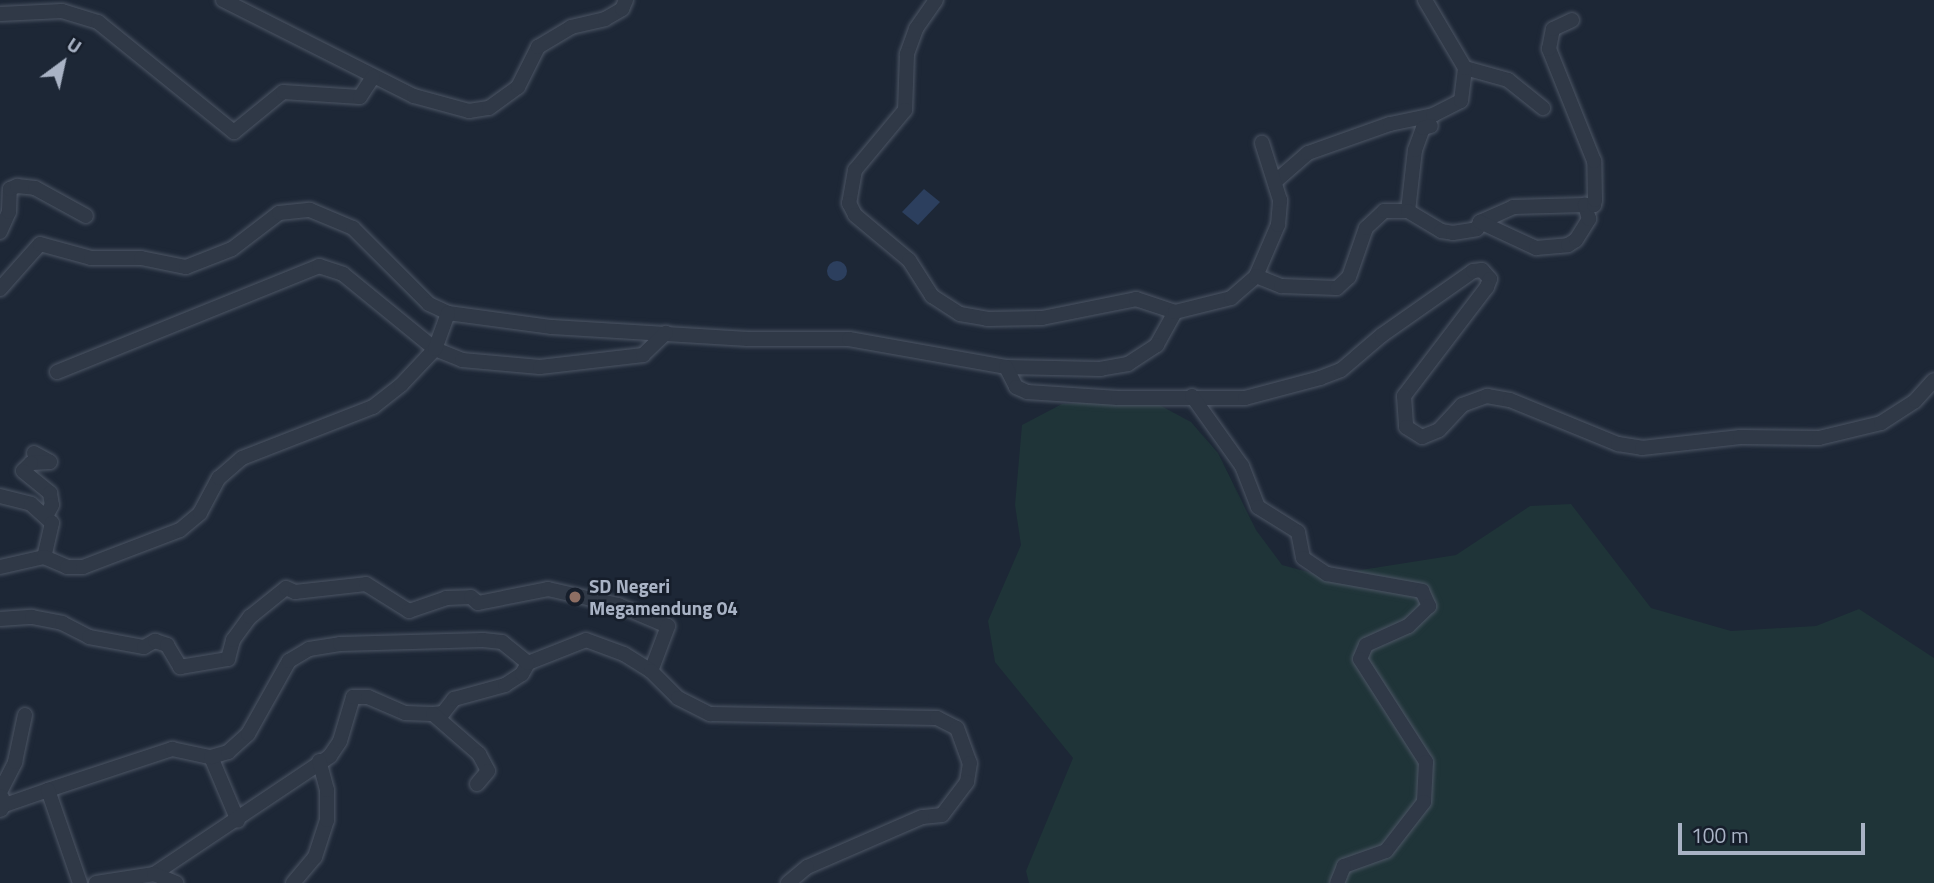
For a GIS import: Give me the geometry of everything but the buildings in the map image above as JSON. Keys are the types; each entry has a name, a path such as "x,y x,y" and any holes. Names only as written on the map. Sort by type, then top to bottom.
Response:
{"street":[{"path":"223,0 373,77 443,105 469,111 489,108 518,87 538,47 571,27 606,19 622,9 626,0"},
{"path":"936,0 916,29 907,54 905,110 855,170 849,203 855,215 909,260 932,296 960,314 987,319 1042,318 1136,299 1175,312 1231,298 1256,276 1278,225 1277,180 1262,143"},
{"path":"1277,180 1308,153 1452,108 1461,101 1465,68 1426,0"},
{"path":"0,13 62,11 98,22 234,132 283,93 360,97 373,77"},
{"path":"1256,276 1282,286 1338,288 1349,276 1360,239 1373,219 1384,211 1408,211 1441,231 1477,229 1480,222 1513,207 1594,205 1594,161 1549,49 1553,29 1572,20"},
{"path":"1465,68 1508,80 1543,108"},
{"path":"1408,211 1417,142 1423,128 1431,126"},
{"path":"0,232 9,212 10,189 17,186 34,188 86,216"},
{"path":"1480,222 1517,241 1551,248 1576,240 1589,219 1586,205"},
{"path":"0,289 40,244 91,258 141,258 186,267 232,249 279,213 310,210 353,228 429,304 448,313 552,327 849,339 1006,367 1101,369 1128,364 1157,345 1175,312"},
{"path":"57,372 319,266 343,274 435,349 462,360 540,368 646,355 666,333"},
{"path":"1006,367 1016,387 1027,392 1118,398 1245,398 1276,393 1341,370 1382,335 1477,270 1489,275 1487,287 1404,396 1404,420 1413,434 1430,436 1462,405 1487,396 1510,400 1618,444 1642,448 1740,437 1819,438 1881,423 1915,401 1934,380"},
{"path":"0,567 44,557 67,567 83,567 180,530 200,513 219,478 242,458 373,407 435,349 448,313"},
{"path":"1192,396 1242,466 1258,508 1298,532 1303,558 1327,574 1422,591 1429,606 1408,626 1366,645 1360,659 1426,762 1424,802 1386,851 1344,866 1337,883"},
{"path":"34,453 51,460 31,463 23,471 50,493 52,505 47,514 52,532 44,557"},
{"path":"0,496 47,514"},
{"path":"0,619 32,617 62,623 89,637 144,647 155,640 167,645 180,667 228,659 233,640 250,617 286,588 295,592 366,584 409,611 446,598 471,597 478,603 548,589 618,605 668,626 651,671"},
{"path":"0,801 48,790 172,749 211,757 240,746 289,661 309,649 340,643 483,640 502,642 528,663"},
{"path":"96,883 154,874 238,821 337,748 353,697 368,696 405,713 443,713 454,699 505,685 522,674 528,663 586,640 624,654 651,671 678,698 710,715 937,718 957,728 970,763 967,782 942,815 922,817 807,867 788,883"},
{"path":"433,714 479,754 488,771 477,784"},
{"path":"0,801 15,762 25,715"},
{"path":"211,757 238,821"},
{"path":"293,883 315,858 327,820 327,790 319,761"},
{"path":"48,790 79,883"},
{"path":"154,874 176,883"}],"green space":[{"path":"1148,399 1191,422 1218,453 1256,530 1282,565 1323,576 1456,555 1530,506 1571,504 1651,608 1731,631 1816,626 1859,609 1934,658 1934,883 1029,883 1026,871 1073,758 995,662 988,621 1021,545 1015,505 1022,425 1062,404"}],"water":[{"path":"924,189 940,202 918,225 902,212"},
{"path":"837,261 844,264 847,271 844,278 837,281 830,278 827,271 830,264"}],"place":[{"name":"SD Negeri Megamendung 04","path":"575,597"}]}
